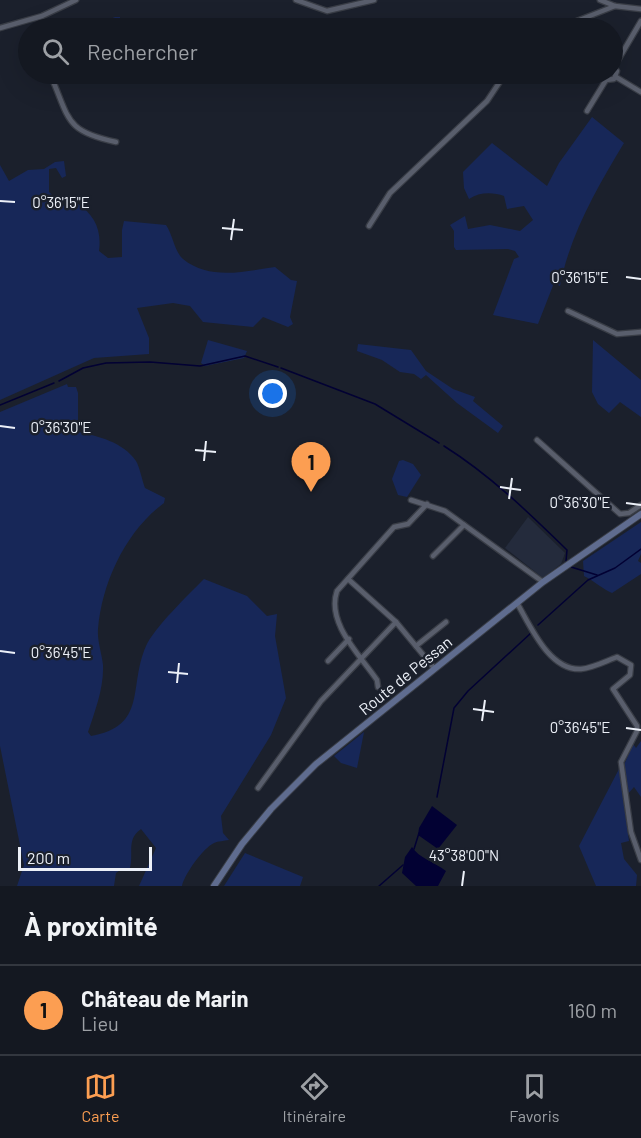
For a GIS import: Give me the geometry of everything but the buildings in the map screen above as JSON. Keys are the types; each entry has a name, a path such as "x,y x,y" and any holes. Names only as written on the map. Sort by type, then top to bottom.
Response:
{"main road":[{"name":"Route de Pessan","path":"214,886 242,844 283,796 316,765 543,582 641,514"}],"street":[{"path":"39,18 76,0"},
{"path":"296,0 327,11 374,0"},
{"path":"600,0 615,6 641,9"},
{"path":"584,18 615,6"},
{"path":"623,50 641,21"},
{"path":"0,28 18,25"},
{"path":"623,81 641,92"},
{"path":"55,84 75,128 86,135 116,142"},
{"path":"369,226 390,193 487,101 498,84"},
{"path":"587,111 604,84"},
{"path":"568,311 621,334 641,332"},
{"path":"537,440 620,514 629,513 641,505"},
{"path":"411,500 445,511 543,582"},
{"path":"378,687 377,680 336,618 334,604 337,591 394,527 408,524 427,504"},
{"path":"433,556 464,525"},
{"path":"348,579 396,622 434,668"},
{"path":"517,603 550,655 567,666 580,669 617,657 631,664 630,675 613,689 637,726 621,762 631,832 641,860"},
{"path":"258,788 321,701 396,622"},
{"path":"416,646 446,622"},
{"path":"328,661 349,639"}],"shaded area":[{"path":"592,117 624,143 578,230 570,248 560,286 554,283 538,324 493,315 514,259 519,257 515,251 508,249 456,250 454,231 450,225 465,216 468,229 490,225 520,231 533,220 524,206 507,209 504,196 486,193 469,199 464,188 463,172 492,143 547,186 559,163"},
{"path":"64,161 66,176 62,178 56,168 49,169 49,192 64,206 77,203 88,212 98,229 99,251 108,258 122,257 124,221 166,225 180,256 193,266 228,273 275,267 291,280 297,281 290,317 293,324 288,327 263,317 253,327 203,322 190,306 173,303 137,308 149,338 149,354 94,358 0,400 0,165 9,181 28,170 44,169 55,162"},
{"path":"208,340 247,351 244,358 205,366 201,363"},
{"path":"593,340 641,380 641,417 620,402 609,413 598,404 592,392"},
{"path":"358,344 411,350 426,371 453,389 475,397 473,401 503,426 498,433 457,403 426,375 421,379 414,374 400,372 382,360 357,351"},
{"path":"67,384 68,387 76,387 78,393 78,432 102,438 131,454 139,467 145,488 165,498 164,503 150,515 127,543 105,593 100,611 98,634 103,674 88,732 91,736 109,731 129,714 146,646 164,621 204,579 247,596 267,616 277,614 275,636 286,698 271,735 221,816 223,833 229,840 214,843 205,850 190,869 182,886 139,886 156,848 141,829 133,838 129,871 123,868 116,873 114,886 17,886 24,865 0,746 0,412"},
{"path":"403,460 413,464 421,475 407,497 398,495 392,479 399,461"},
{"path":"528,517 565,553 561,564 543,578 505,548"},
{"path":"641,522 641,554 638,561 641,563 641,574 612,593 584,576 583,561"},
{"path":"364,732 357,768 341,763 334,756"},
{"path":"641,741 641,797 634,787 627,795 624,765 633,744 636,748"},
{"path":"619,769 629,841 621,843 624,859 637,875 636,886 596,886 579,846"},
{"path":"432,806 457,825 438,849 418,835 419,828"},
{"path":"412,847 423,857 446,871 438,886 416,886 402,873 405,857"},
{"path":"245,853 303,877 300,886 224,886"}],"waterway":[{"path":"59,381 83,368 106,363 150,362 200,366 245,356 278,367"},
{"path":"281,368 375,404 439,443"},
{"path":"0,405 54,383"},
{"path":"444,446 493,482 538,522 567,550 566,561"},
{"path":"538,625 588,580 615,568 641,549"},
{"path":"571,567 597,575"},
{"path":"437,797 454,708 468,691 531,633"},
{"path":"414,849 419,833"},
{"path":"379,886 403,865"}],"place":[{"name":"Château de Marin","path":"311,492"}]}
